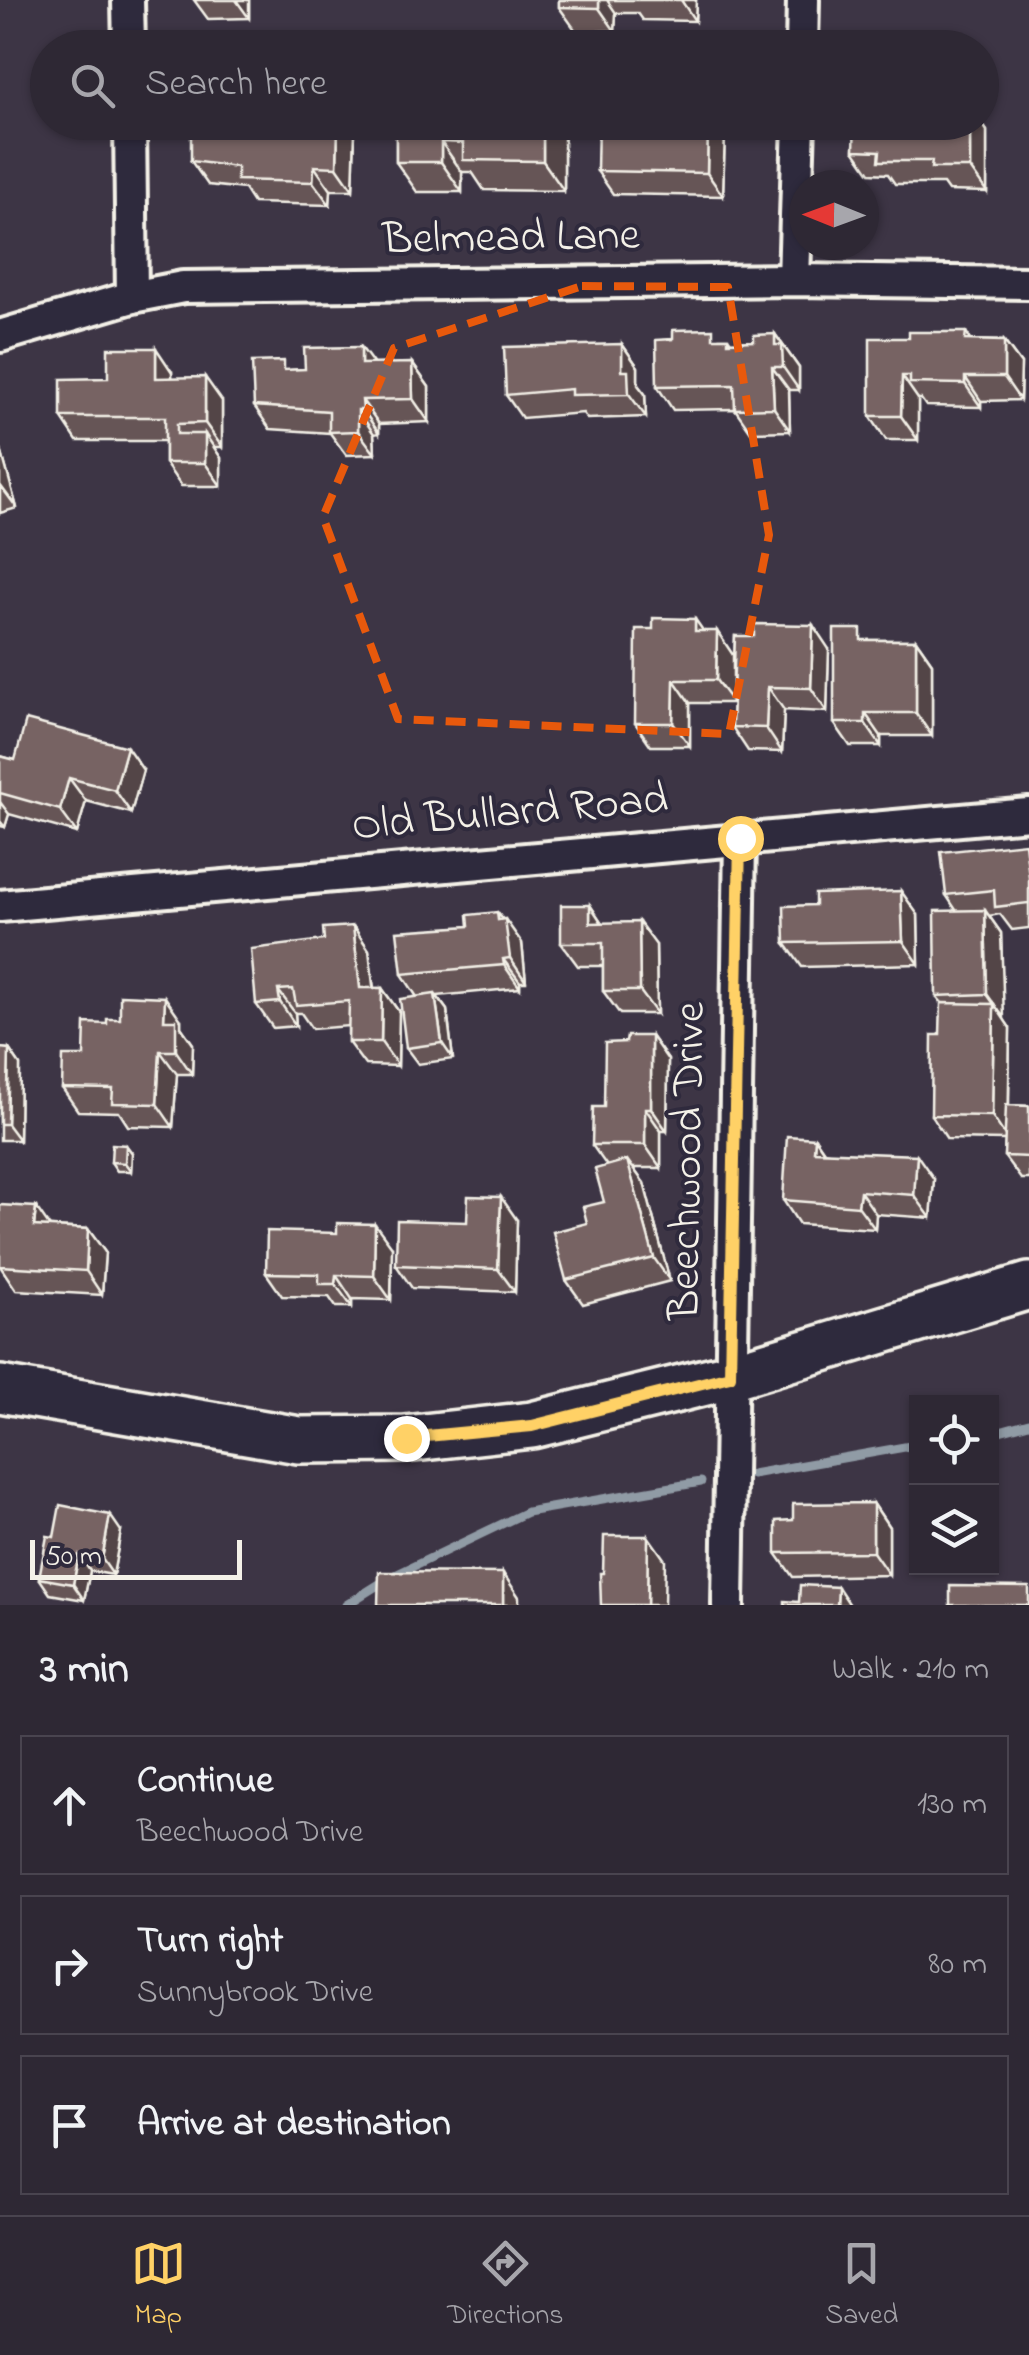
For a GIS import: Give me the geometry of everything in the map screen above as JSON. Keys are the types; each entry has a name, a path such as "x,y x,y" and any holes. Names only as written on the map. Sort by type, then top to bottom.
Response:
{"main road":[{"path":"0,1388 299,1440 406,1438 532,1426 730,1376 1029,1286"}],"street":[{"path":"128,0 129,30"},
{"path":"802,30 803,0"},
{"path":"130,140 132,297"},
{"path":"794,280 798,140"},
{"name":"Belmead Lane","path":"0,336 132,297 183,287 794,280 1029,283"},
{"name":"Old Bullard Road","path":"0,906 1029,814"},
{"name":"Beechwood Drive","path":"728,1605 740,838"}],"highlighted area":[{"path":"582,286 728,287 769,535 729,734 398,719 323,517 394,348"}],"building":[{"path":"559,0 599,0 599,8 559,7"},
{"path":"191,140 338,140 337,167 314,166 313,182 237,180 237,167 191,161"},
{"path":"396,140 543,140 543,161 463,160 463,143 441,142 441,162 396,162"},
{"path":"598,140 708,140 707,173 597,171"},
{"path":"854,140 970,140 970,168 931,168 932,161 879,161 880,151 854,150"},
{"path":"713,329 713,338 728,338 728,342 754,341 754,335 775,334 775,345 782,345 783,367 772,367 774,408 735,409 734,385 657,386 656,340 673,339 673,330"},
{"path":"909,332 966,332 965,340 1004,341 1004,377 965,377 965,384 910,383 910,376 902,376 901,416 870,416 870,338 909,338"},
{"path":"622,344 622,371 628,371 629,394 571,395 571,389 506,395 504,347"},
{"path":"361,347 361,364 412,363 413,399 362,400 358,431 329,432 329,411 254,406 252,362 284,361 284,370 305,369 304,348"},
{"path":"108,348 156,348 156,378 205,377 205,423 177,424 177,434 205,434 205,463 165,463 165,417 61,417 61,379 108,378"},
{"path":"653,618 695,619 695,631 717,631 716,680 674,680 673,723 635,723 636,629 653,629"},
{"path":"754,624 813,625 811,688 768,687 766,728 732,727 735,636 754,636"},
{"path":"834,629 861,629 861,640 916,640 916,713 865,713 865,723 834,723"},
{"path":"26,720 127,747 115,790 69,778 60,810 0,793 0,756 15,760"},
{"path":"1025,843 1029,903 995,907 994,890 946,895 941,852"},
{"path":"901,891 903,941 785,943 784,906 815,905 815,894"},
{"path":"561,905 590,905 590,923 639,922 640,991 603,991 603,943 561,943"},
{"path":"985,910 987,994 936,996 935,911"},
{"path":"497,912 498,920 505,919 510,958 503,959 504,965 402,974 397,931 469,926 468,915"},
{"path":"353,926 360,988 382,988 381,1042 348,1042 349,1001 296,1005 293,989 278,990 280,1002 256,1004 251,949 324,940 323,928"},
{"path":"435,994 442,1043 406,1048 400,999"},
{"path":"120,995 165,997 164,1020 176,1020 176,1051 160,1051 157,1104 112,1103 113,1089 62,1088 63,1056 84,1056 85,1023 107,1024 107,1019 120,1019"},
{"path":"941,1003 994,1004 992,1116 931,1115 932,1035 940,1035"},
{"path":"627,1036 651,1036 651,1108 645,1108 645,1145 592,1145 593,1107 604,1107 605,1043 626,1042"},
{"path":"0,1048 9,1049 7,1124 0,1124"},
{"path":"1006,1105 1029,1106 1029,1157 1004,1156"},
{"path":"787,1136 815,1138 814,1151 917,1155 914,1195 860,1191 858,1206 783,1200"},
{"path":"112,1144 126,1145 125,1163 111,1162"},
{"path":"627,1160 654,1258 566,1280 553,1232 587,1223 583,1207 604,1202 595,1169"},
{"path":"468,1196 501,1197 498,1269 396,1265 397,1220 467,1222"},
{"path":"0,1205 36,1207 34,1226 88,1229 86,1271 0,1266"},
{"path":"337,1223 375,1224 374,1276 336,1275 335,1284 319,1284 319,1274 266,1273 267,1231 337,1233"},
{"path":"873,1503 873,1552 776,1553 776,1521 793,1520 793,1504"},
{"path":"60,1505 110,1515 102,1559 79,1555 73,1584 39,1578 47,1536 54,1537"},
{"path":"604,1536 648,1536 647,1605 601,1605"},
{"path":"379,1572 503,1573 503,1605 378,1605"},
{"path":"800,1585 838,1587 837,1605 785,1605 785,1601 799,1602"},
{"path":"950,1586 1029,1587 1029,1605 950,1605"}],"waterway":[{"path":"999,1431 1029,1423"},
{"path":"752,1474 909,1446"},
{"path":"346,1605 389,1578 527,1512 701,1482"}],"route":[{"path":"406,1438 532,1426 730,1376 740,838"}]}
